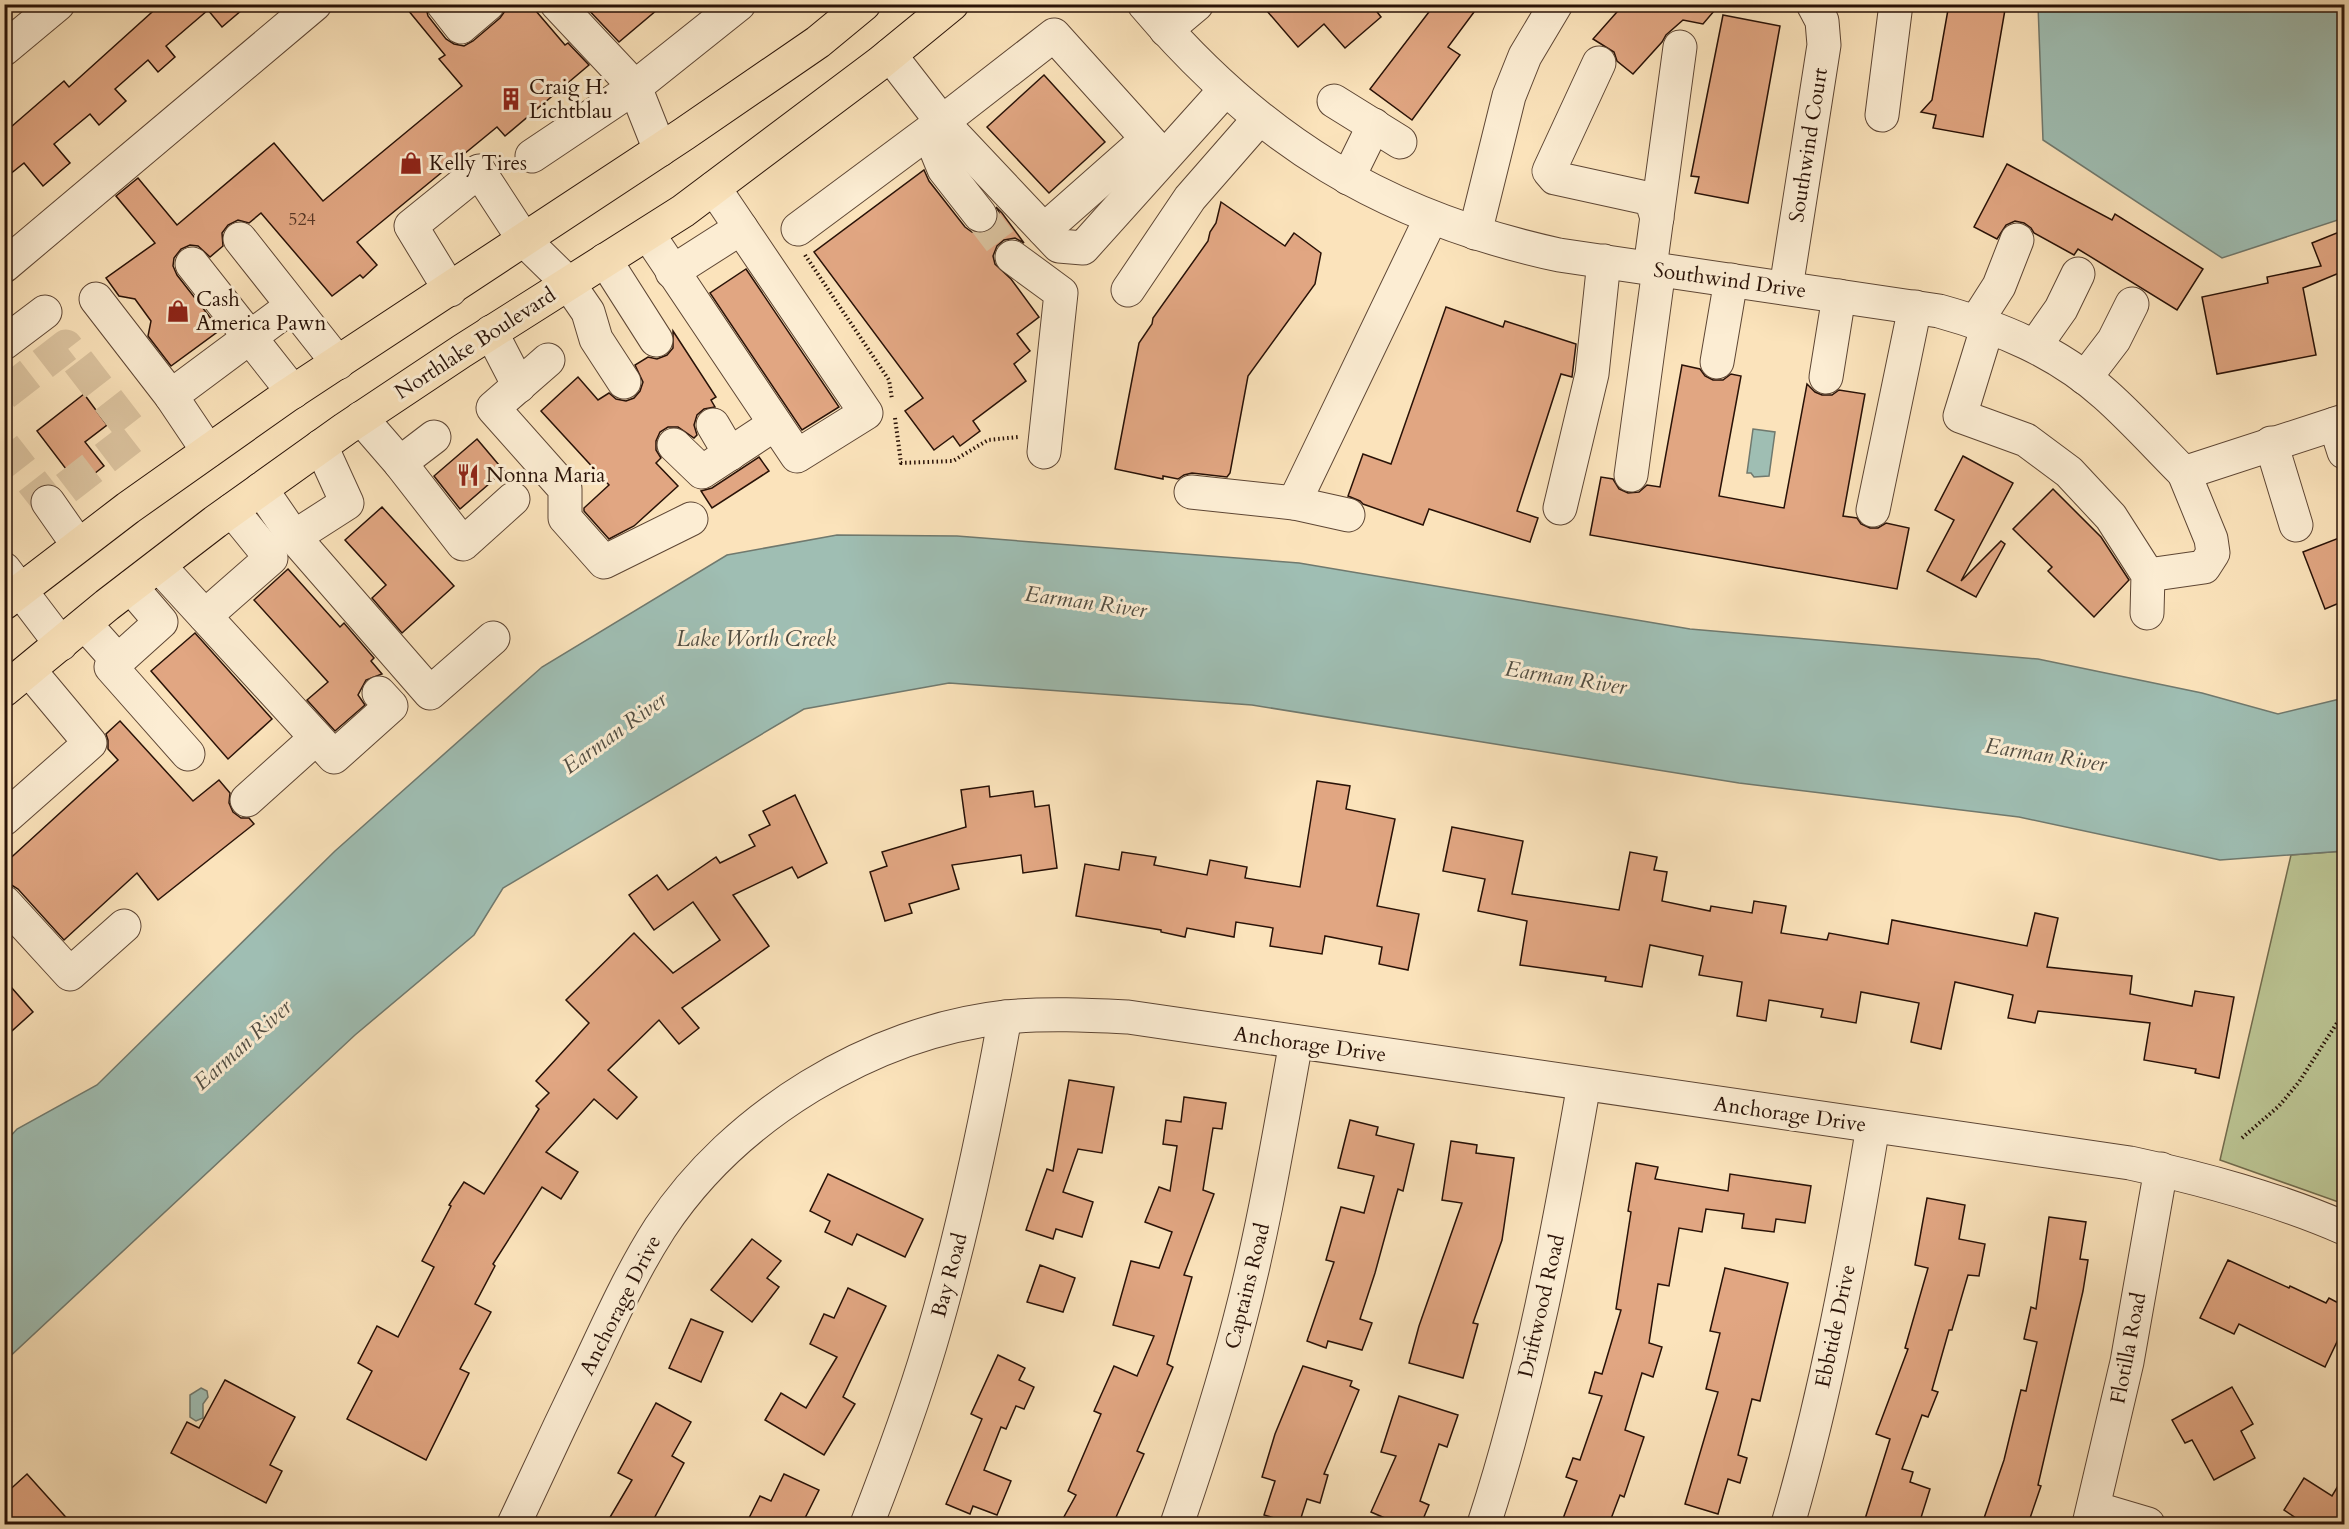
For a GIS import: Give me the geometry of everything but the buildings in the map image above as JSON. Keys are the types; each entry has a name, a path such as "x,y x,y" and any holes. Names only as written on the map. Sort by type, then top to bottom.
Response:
{"main road":[{"path":"10,587 78,545 292,392 660,150 818,42 864,4"},
{"name":"Northlake Boulevard","path":"4,690 131,587 261,489 361,418 491,332 683,211 890,55 952,4"}],"street":[{"path":"4,49 58,4"},
{"path":"4,266 315,4"},
{"path":"443,4 461,27 488,4"},
{"path":"557,4 635,87 660,150"},
{"path":"532,156 635,87 739,4"},
{"name":"Southwind Drive","path":"1144,4 1224,90 1259,119 1306,153 1367,189 1431,218 1513,245 1654,269 1915,307 1982,323 2035,346 2065,363 2105,394 2184,473"},
{"path":"1166,30 1197,4"},
{"path":"1475,233 1509,96 1525,56 1556,4"},
{"path":"1882,115 1896,4"},
{"name":"Southwind Court","path":"1786,288 1824,45 1822,21 1826,8"},
{"path":"799,238 1054,35 1155,148"},
{"path":"1631,475 1654,269 1657,218 1680,47"},
{"path":"890,55 942,122 1057,239 1083,248 1155,148 1224,90"},
{"path":"1599,63 1549,171 1555,178 1651,199 1657,218"},
{"path":"1334,101 1387,134 1348,178"},
{"path":"1128,290 1190,198 1259,119"},
{"path":"942,122 934,147 944,169 980,215"},
{"path":"450,290 411,226 479,171 524,240 568,283 588,312 596,339 624,382"},
{"path":"648,234 797,456 866,413 714,188"},
{"path":"1293,503 1431,218"},
{"path":"672,272 741,228"},
{"path":"240,239 339,363"},
{"path":"1045,443 1061,292 1057,239"},
{"path":"2017,240 1982,323 1960,416 2026,440 2069,472 2111,517 2148,575 2147,613"},
{"path":"1012,257 1061,292"},
{"path":"605,260 656,340"},
{"path":"1560,508 1592,374 1604,261"},
{"path":"192,264 292,392"},
{"path":"2035,346 2061,309 2078,274"},
{"path":"1717,362 1731,280"},
{"path":"1826,377 1839,296"},
{"path":"96,299 171,396 208,451"},
{"path":"2085,378 2114,340 2132,304"},
{"path":"171,396 292,306"},
{"path":"1873,510 1915,307"},
{"path":"4,343 45,312"},
{"path":"491,332 519,386"},
{"path":"548,360 493,408 565,489 565,518 604,562 691,519"},
{"path":"361,418 400,463 463,544 513,499"},
{"path":"674,446 702,472 775,424"},
{"path":"713,425 730,454"},
{"path":"2148,575 2204,567 2213,553 2211,539 2184,473 2271,443 2341,432"},
{"path":"400,463 434,437"},
{"path":"2271,443 2296,525"},
{"path":"294,537 347,503 321,446"},
{"path":"261,489 294,537 430,693 493,638"},
{"path":"1191,492 1293,503 1348,515"},
{"path":"48,502 78,545"},
{"path":"204,616 270,558 232,510"},
{"path":"159,566 334,757 390,706 379,693"},
{"path":"10,587 73,634 117,661"},
{"path":"131,587 161,622 111,667 188,754"},
{"path":"4,819 90,743 29,670"},
{"path":"247,800 316,738"},
{"path":"4,902 70,975 124,926"},
{"name":"Anchorage Drive","path":"514,1524 630,1279 660,1227 711,1166 771,1113 820,1080 874,1053 930,1033 1005,1017 1068,1014 1128,1017 2161,1169 2218,1183 2303,1210 2344,1228"},
{"name":"Bay Road","path":"867,1524 893,1456 930,1346 961,1234 987,1121 1005,1017"},
{"name":"Captains Road","path":"1178,1524 1240,1320 1268,1200 1296,1042"},
{"name":"Driftwood Road","path":"1484,1524 1532,1352 1556,1248 1584,1084"},
{"name":"Ebbtide Drive","path":"1788,1524 1829,1364 1858,1214 1872,1126"},
{"name":"Flotilla Road","path":"2092,1516 2127,1362 2161,1169"},
{"path":"2092,1516 2148,1524"}],"path":[{"path":"799,238 889,380 892,401"},
{"path":"894,411 901,463 952,461 988,440 1045,443"},
{"path":"2344,941 2340,946 2340,980 2344,1003"},
{"path":"2242,1138 2279,1106 2299,1082 2344,1011"}],"green space":[{"path":"2344,851 2344,1204 2220,1160 2291,855"}],"water":[{"path":"2038,5 2344,5 2344,218 2222,258 2043,140"},
{"path":"1753,429 1775,432 1769,476 1754,477 1751,473 1747,473"},
{"name":"Lake Worth Creek","path":"837,535 957,536 1299,563 1690,629 2038,659 2202,693 2278,714 2344,698 2344,851 2220,860 2019,817 1739,783 1252,705 949,683 804,709 503,888 474,935 355,1035 5,1361 5,1142 17,1129 97,1085 335,851 542,667 727,555"},
{"path":"201,1388 207,1391 208,1397 203,1404 203,1418 196,1421 190,1417 190,1395"}],"tunnel":[{"path":"980,215 1012,257"},
{"path":"4,394 66,346 135,435 48,502 4,446"}],"place":[{"name":"Craig H. Lichtblau","path":"511,99"},
{"name":"Kelly Tires","path":"411,163"},
{"name":"Cash America Pawn","path":"178,311"},
{"name":"Nonna Maria","path":"468,475"}],"water label":[{"name":"Earman River","path":"1086,601"},
{"name":"Earman River","path":"1566,677"},
{"name":"Earman River","path":"614,732"},
{"name":"Earman River","path":"2046,754"},
{"name":"Earman River","path":"242,1044"}]}
